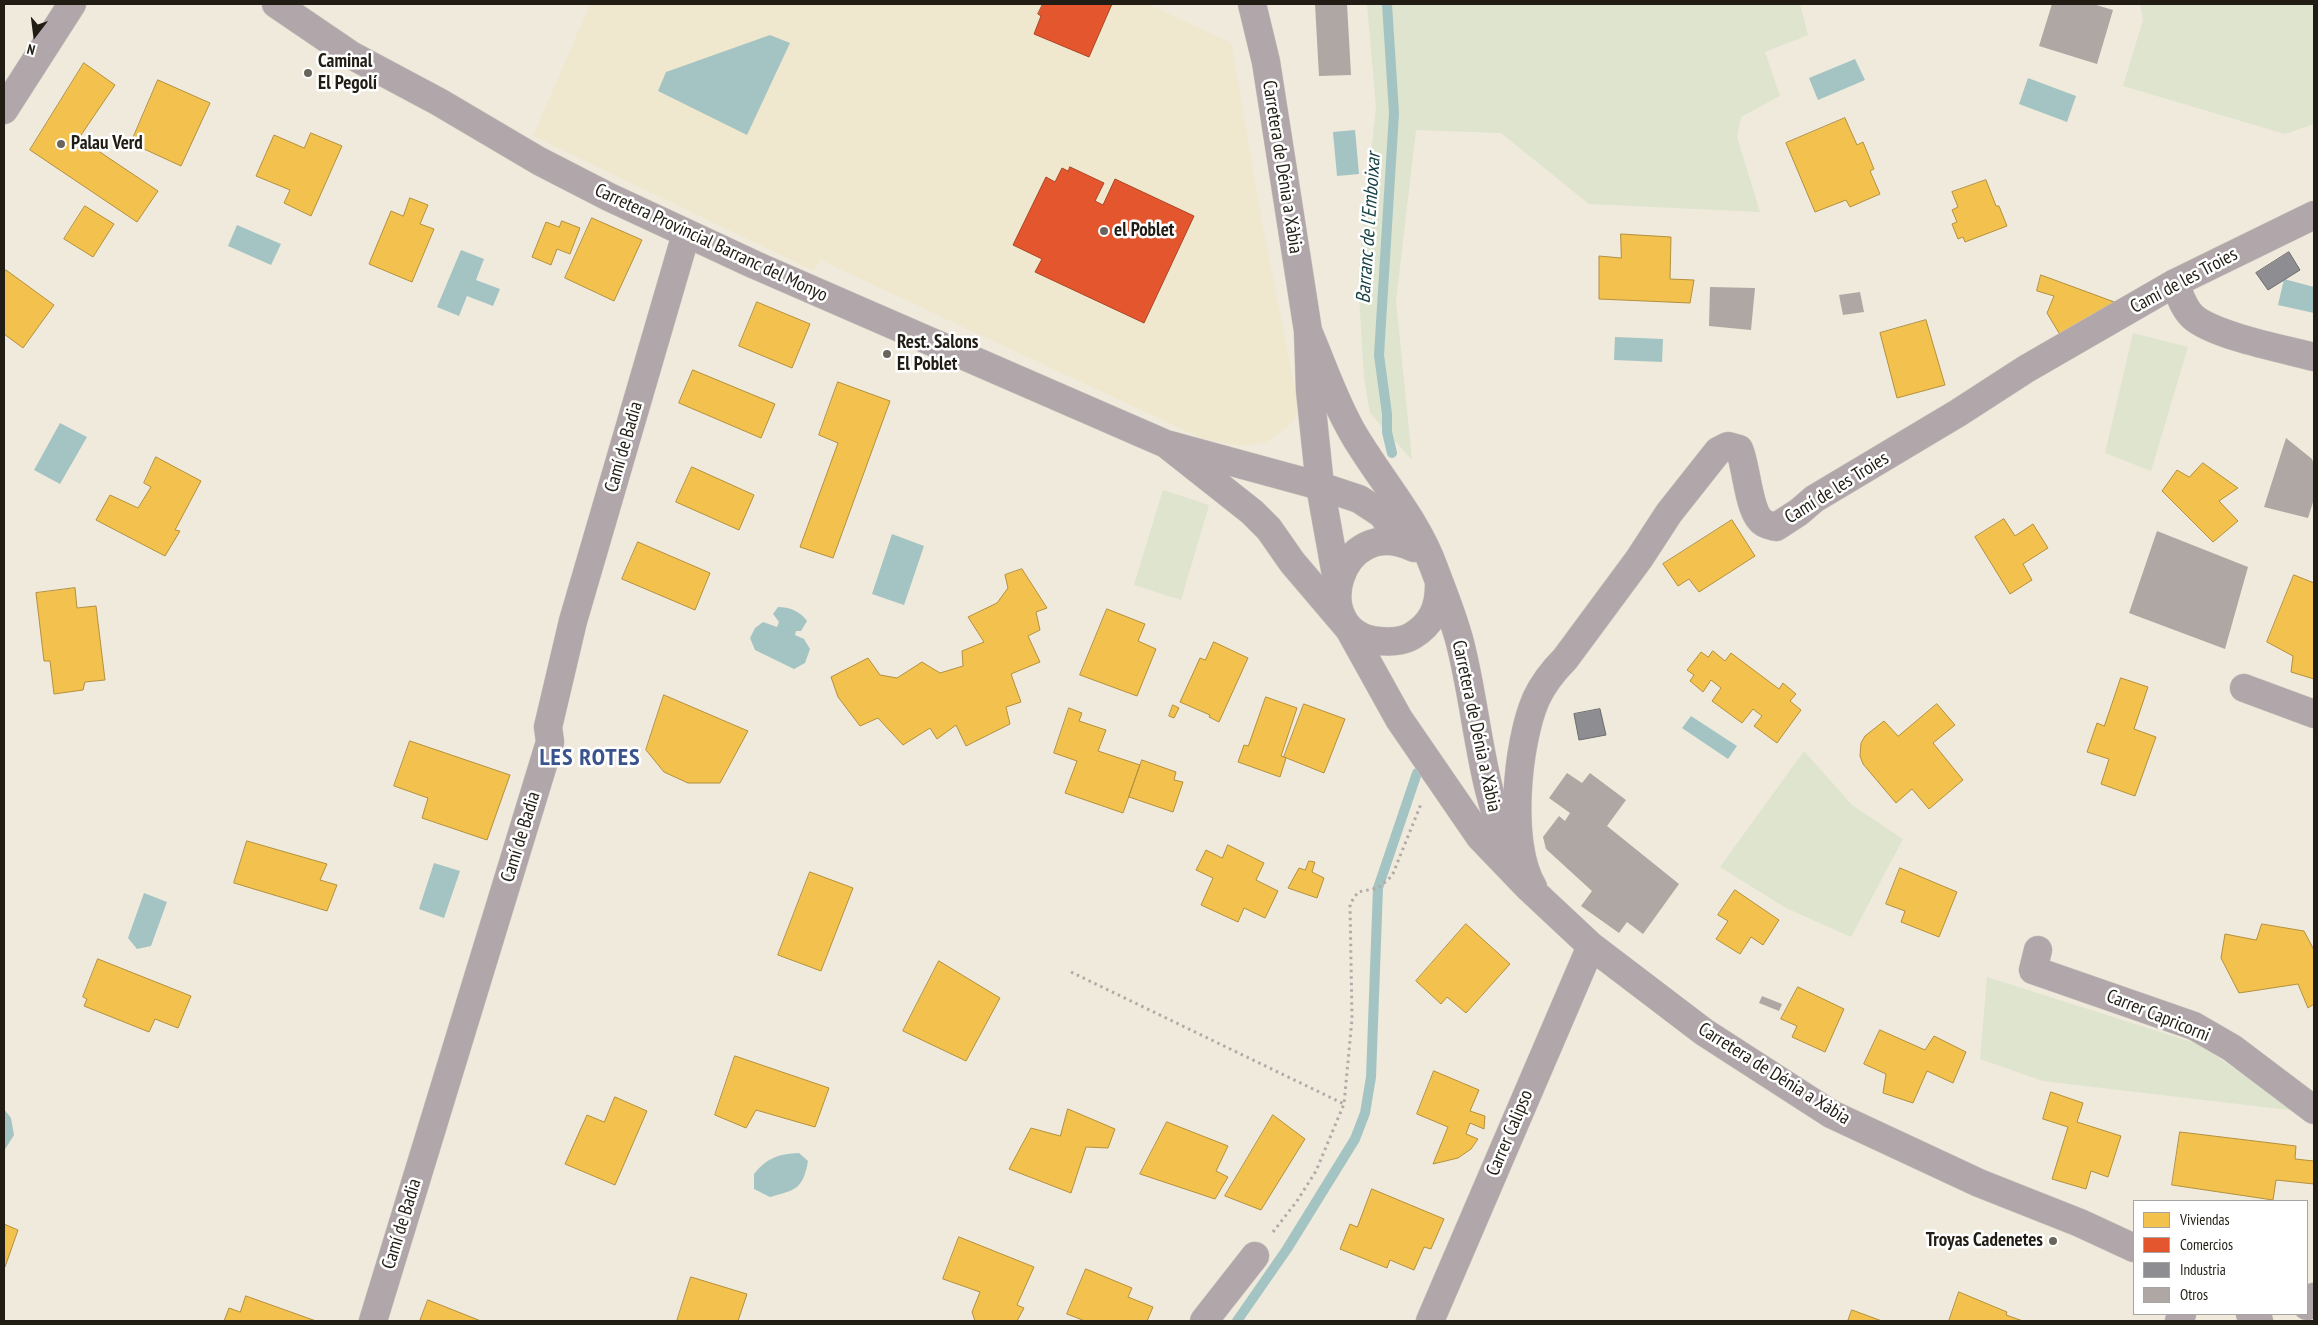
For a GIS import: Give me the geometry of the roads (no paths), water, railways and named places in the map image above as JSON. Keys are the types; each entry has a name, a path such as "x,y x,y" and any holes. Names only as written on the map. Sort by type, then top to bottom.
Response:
{"street":[{"path":"4,110 72,4"},
{"name":"Carretera Provincial Barranc del Monyo","path":"276,4 351,55 439,102 539,161 686,234 1166,444 1320,486 1359,499 1406,533"},
{"name":"Carretera de Dénia a Xàbia","path":"1252,4 1266,62 1308,331 1310,390 1320,486 1338,586"},
{"name":"Camí de les Troies","path":"1534,892 1522,862 1518,833 1518,789 1524,742 1536,699 1550,674 1565,659 1639,559 1669,513 1718,451 1728,446 1739,448 1744,460 1756,515 1763,523 1776,527 1799,512 1814,498 1958,413 2026,369 2175,283 2314,215"},
{"name":"Camí de Badia","path":"373,1321 550,742 548,727 574,621 686,234"},
{"path":"2175,283 2186,309 2206,325 2222,332 2314,357"},
{"name":"Carretera de Dénia a Xàbia","path":"1308,331 1345,420 1406,533"},
{"name":"Carretera Provincial Barranc del Monyo","path":"1166,444 1257,516 1269,529 1292,562 1349,629"},
{"path":"1406,533 1435,573 1439,602 1432,617 1422,630 1408,638 1390,642 1364,638 1349,629 1342,616 1337,596 1342,569 1351,556 1368,545 1406,533"},
{"name":"Carretera de Dénia a Xàbia","path":"1435,573 1462,649 1484,777 1500,832 1534,892"},
{"name":"Carretera de Dénia a Xàbia","path":"1349,629 1399,719 1475,830 1534,892 1591,946 1704,1032 1831,1114 1979,1183 2080,1223 2133,1248"},
{"path":"2244,688 2314,714"},
{"name":"Carrer Calipso","path":"1430,1321 1591,946"},
{"name":"Carrer Capricorni","path":"2038,950 2034,970 2194,1026 2232,1048 2314,1110"},
{"path":"1204,1321 1255,1256"}],"water":[{"path":"770,35 790,43 747,135 658,91 666,72"},
{"path":"1855,59 1865,80 1818,100 1809,78"},
{"path":"2028,78 2076,96 2067,122 2019,104"},
{"path":"1355,130 1359,174 1337,176 1333,132"},
{"path":"237,225 281,244 271,265 228,246"},
{"path":"461,250 484,259 476,280 500,289 493,306 467,296 459,316 437,307"},
{"path":"2284,279 2314,287 2314,313 2278,305"},
{"path":"1615,337 1663,339 1662,362 1614,360"},
{"path":"60,423 87,437 60,484 34,470"},
{"path":"892,534 924,546 904,605 872,594"},
{"path":"778,607 794,610 807,621 801,631 796,631 795,635 804,639 810,649 805,663 794,669 755,650 750,638 755,628 763,622 777,627 779,622 773,614"},
{"path":"1691,716 1737,746 1728,759 1682,728"},
{"path":"434,863 460,871 444,918 419,909"},
{"path":"144,893 167,902 151,946 137,949 128,938"},
{"path":"4,1109 11,1118 14,1135 4,1151"},
{"path":"799,1153 808,1161 804,1177 797,1187 770,1197 754,1189 754,1174 764,1164 785,1154"}],"waterway":[{"name":"Barranc de l'Emboixar","path":"1387,4 1394,113 1379,355 1387,414 1387,432 1392,453"},
{"path":"1237,1321 1287,1249 1355,1139 1365,1113 1371,1077 1378,888 1417,773"}],"place":[{"name":"Caminal El Pegolí","path":"308,73"},
{"name":"Palau Verd","path":"61,144"},
{"name":"el Poblet","path":"1104,231"},
{"name":"Rest. Salons El Poblet","path":"887,354"},
{"name":"Troyas Cadenetes","path":"2053,1241"}],"district":[{"name":"LES ROTES","path":"590,758"}]}
